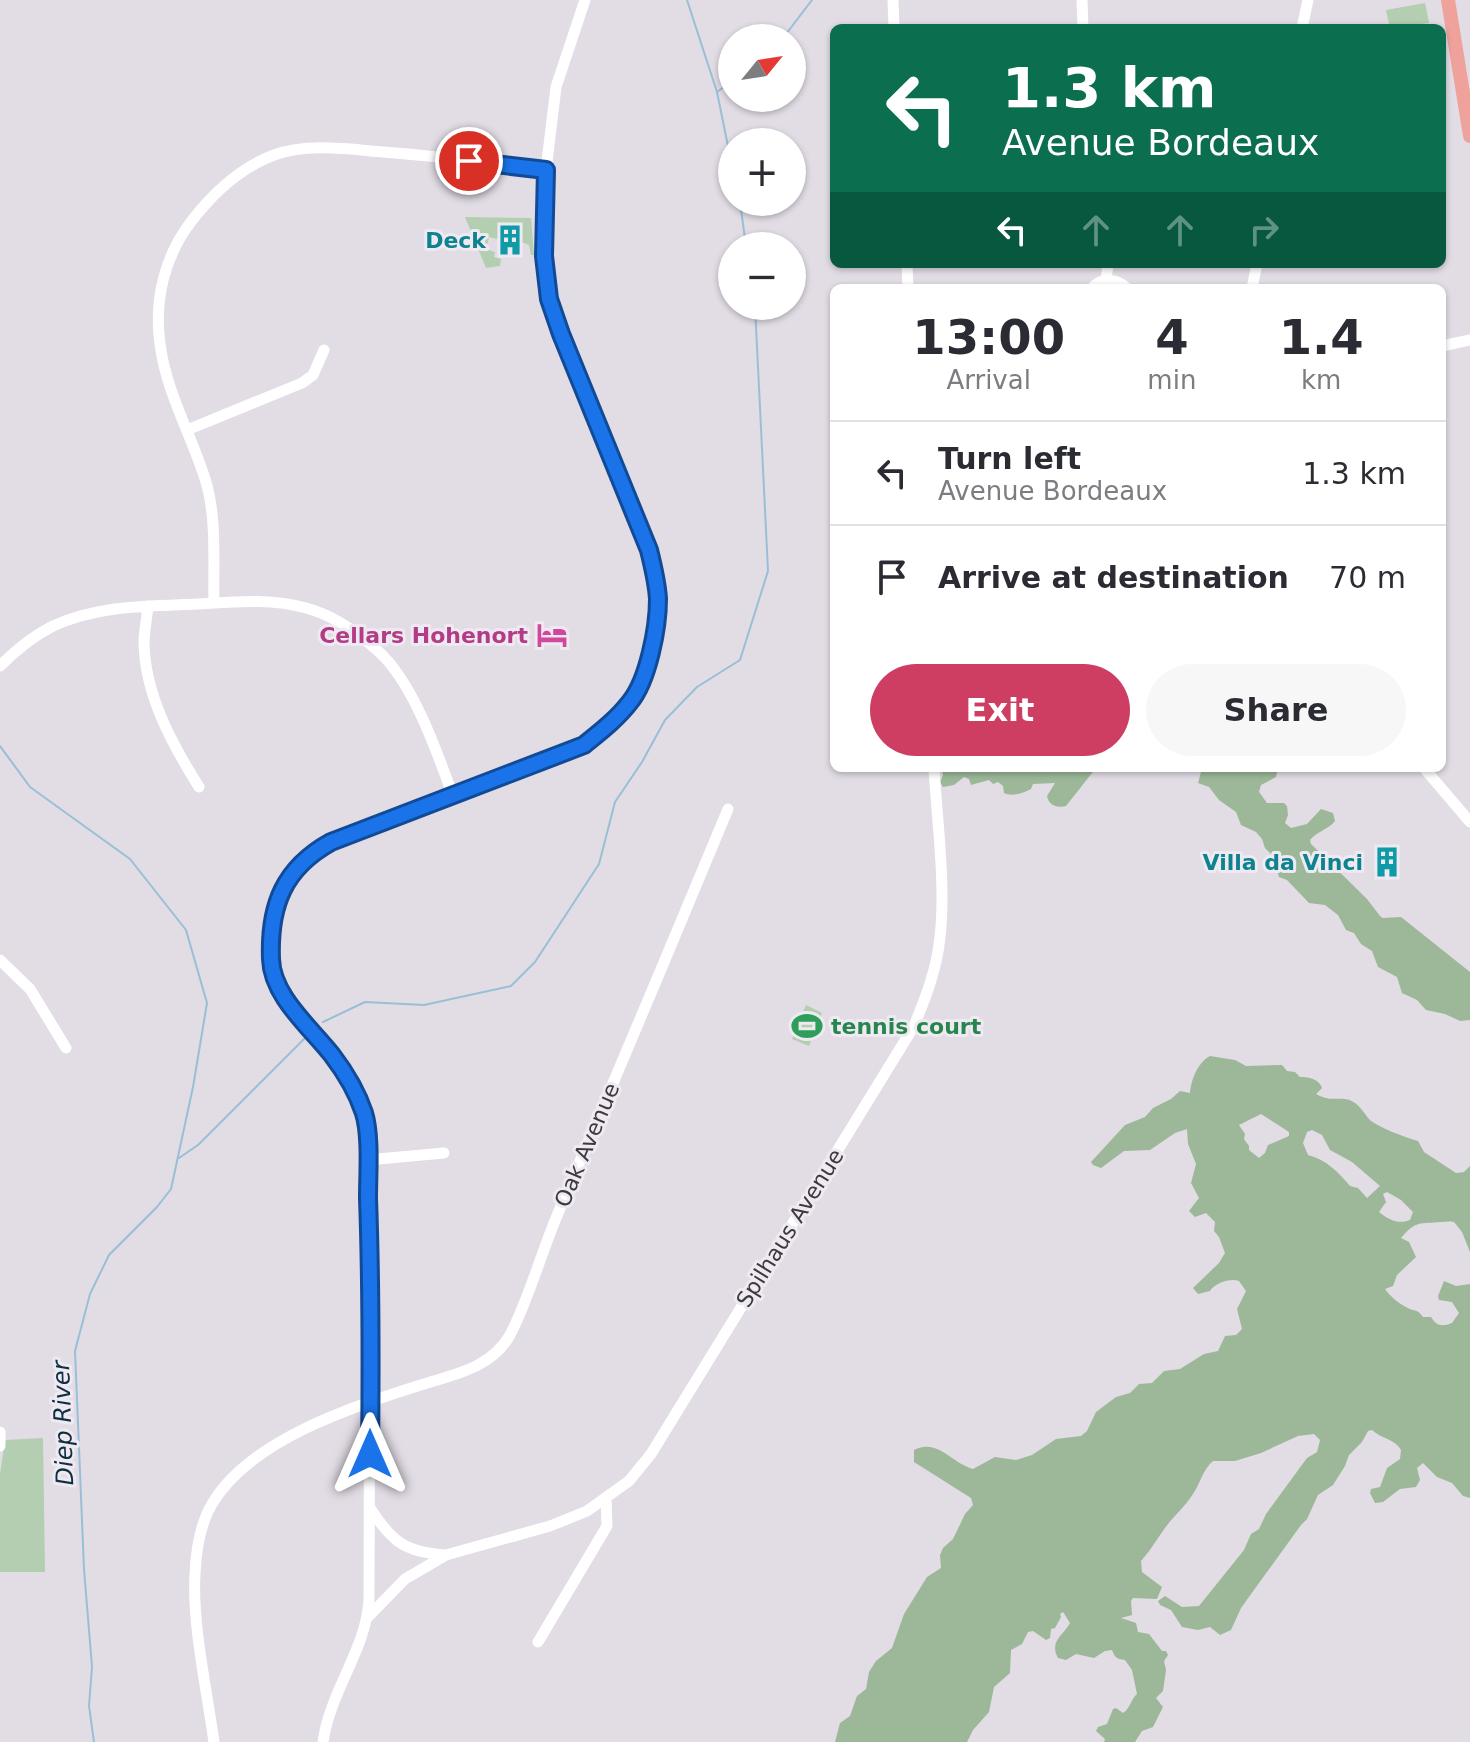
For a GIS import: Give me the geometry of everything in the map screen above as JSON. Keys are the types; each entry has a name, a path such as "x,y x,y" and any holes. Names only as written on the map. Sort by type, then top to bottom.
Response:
{"main road":[{"path":"1448,0 1470,136"}],"street":[{"path":"323,1742 334,1696 368,1617 370,1401 365,1117 354,1089 333,1056 287,1000 271,969 277,907 285,883 295,867 309,854 331,842 571,750 605,729 638,690 656,626 655,577 649,550 561,334 549,299 544,256 546,170 556,87 585,0"},
{"path":"893,0 894,24"},
{"path":"1082,0 1083,24"},
{"path":"1303,24 1308,0"},
{"path":"214,603 211,505 166,375 159,343 161,284 184,231 221,187 244,170 294,150 333,148 546,170"},
{"path":"1106,280 1108,268"},
{"path":"1099,284 1106,280 1122,284"},
{"path":"1446,345 1470,340"},
{"path":"187,430 302,383 313,375 324,350"},
{"path":"0,666 20,647 62,622 104,610 271,602 309,608 332,618 375,648 399,676 431,737 453,796"},
{"path":"148,606 144,642 148,676 159,712 199,787"},
{"name":"Spilhaus Avenue","path":"368,1617 405,1579 446,1555 550,1526 587,1511 629,1481 651,1454 914,1026 928,992 941,925 934,772"},
{"path":"1427,772 1470,822"},
{"name":"Oak Avenue","path":"214,1742 195,1600 200,1534 211,1504 246,1464 271,1446 370,1401 471,1370 495,1356 510,1335 556,1216 728,809"},
{"path":"0,960 30,989 66,1048"},
{"path":"367,1160 444,1153"},
{"path":"0,1432 0,1446"},
{"path":"538,1642 607,1526 606,1498"},
{"name":"Spilhaus Avenue","path":"370,1507 391,1537 404,1547 446,1555"}],"green space":[{"path":"1425,3 1429,23 1389,24 1386,10"},
{"path":"465,217 531,218 534,255 531,255 529,245 499,233 497,239 489,237 486,249 495,252 494,257 501,259 500,266 486,268"},
{"path":"943,772 1093,772 1066,806 1060,807 1054,806 1047,796 1055,783 1033,784 1031,789 1014,795 1004,793 1003,786 998,782 993,784 989,780 971,785 969,779 964,777 954,785 943,787 940,782"},
{"path":"1201,772 1277,772 1276,777 1261,785 1259,792 1267,803 1284,803 1287,806 1285,823 1291,828 1307,824 1321,809 1333,813 1335,821 1313,837 1311,844 1380,916 1401,917 1470,972 1470,1020 1460,1021 1426,1010 1417,1000 1402,993 1397,977 1378,967 1372,951 1361,944 1354,933 1346,930 1338,915 1325,905 1309,903 1287,880 1279,877 1273,856 1256,832 1241,825 1236,812 1219,800 1209,787 1198,783"},
{"name":"tennis court","path":"806,1005 822,1013 809,1046 792,1039"},
{"path":"1210,1056 1235,1060 1246,1066 1282,1065 1300,1077 1319,1082 1322,1088 1316,1094 1353,1101 1377,1125 1418,1141 1424,1152 1456,1173 1464,1172 1470,1166 1470,1252 1454,1222 1415,1226 1401,1238 1409,1242 1416,1257 1397,1275 1393,1286 1385,1289 1400,1304 1442,1325 1452,1323 1459,1313 1452,1302 1439,1300 1444,1281 1456,1286 1470,1284 1470,1498 1463,1496 1452,1483 1437,1477 1423,1463 1417,1468 1420,1480 1416,1487 1400,1489 1383,1502 1375,1503 1371,1489 1380,1487 1387,1468 1400,1459 1401,1450 1392,1441 1372,1430 1368,1431 1349,1455 1333,1485 1318,1495 1307,1519 1241,1608 1231,1630 1220,1635 1210,1627 1198,1630 1182,1627 1171,1610 1158,1601 1165,1596 1182,1607 1199,1606 1244,1550 1251,1534 1259,1529 1266,1514 1307,1458 1317,1452 1320,1440 1314,1434 1298,1436 1235,1461 1213,1461 1190,1498 1141,1561 1142,1572 1162,1587 1157,1599 1133,1598 1132,1615 1121,1618 1136,1623 1138,1632 1149,1634 1168,1655 1164,1661 1163,1691 1156,1698 1163,1707 1153,1727 1142,1731 1135,1742 1104,1742 1105,1739 1096,1731 1107,1724 1113,1709 1123,1713 1137,1694 1132,1670 1112,1650 1094,1658 1076,1654 1066,1660 1058,1658 1056,1643 1070,1623 1063,1612 1055,1628 1051,1629 1050,1638 1046,1640 1033,1631 1028,1632 1022,1644 1011,1650 1010,1673 994,1687 989,1712 967,1742 835,1742 840,1723 850,1716 857,1696 866,1689 869,1672 876,1661 892,1648 904,1614 927,1577 941,1568 943,1548 953,1539 973,1505 971,1498 914,1462 914,1450 923,1447 937,1449 973,1469 995,1457 1016,1460 1032,1455 1056,1439 1081,1436 1087,1431 1096,1412 1116,1397 1130,1393 1139,1384 1152,1383 1164,1371 1180,1369 1204,1354 1218,1351 1225,1336 1236,1335 1242,1329 1237,1309 1246,1291 1239,1281 1223,1282 1210,1291 1198,1294 1193,1288 1225,1253 1214,1231 1215,1222 1206,1213 1195,1217 1189,1211 1199,1198 1191,1183 1196,1164 1188,1144 1187,1129 1175,1133 1150,1150 1124,1151 1101,1168 1091,1162 1125,1125 1145,1117 1153,1108 1180,1091 1190,1093 1196,1073","holes":["1261,1114 1289,1132 1289,1136 1268,1145 1259,1158 1249,1150 1239,1125","1312,1130 1322,1135 1330,1150 1352,1162 1380,1186 1367,1198 1326,1163 1308,1155 1303,1143 1307,1132","1387,1192 1401,1200 1413,1212 1410,1220 1397,1222 1379,1212 1386,1202 1383,1194"]},
{"path":"43,1438 45,1572 0,1572 0,1474 5,1440"}],"waterway":[{"path":"687,0 717,92"},
{"path":"794,24 812,0"},
{"path":"718,91 718,97"},
{"path":"721,112 724,128"},
{"path":"742,216 744,232"},
{"path":"323,1022 365,1002 424,1005 511,986 535,962 599,864 615,802 665,720 697,687 740,660 768,571 756,320"},
{"name":"Diep River","path":"0,746 30,787 130,859 186,930 207,1003 171,1189 109,1255 90,1294 75,1351 84,1569 92,1667 89,1706 94,1742"},
{"path":"179,1158 198,1145 305,1038"}],"place":[{"name":"Deck","path":"510,240"},
{"name":"Cellars Hohenort","path":"552,635"},
{"name":"Villa da Vinci","path":"1387,862"},
{"name":"tennis court","path":"807,1026"}],"route":[{"path":"370,1454 370,1253 365,1117 351,1084 333,1056 287,1000 271,969 277,907 285,883 295,867 309,854 331,842 584,745 605,729 638,690 656,626 658,600 649,550 549,299 544,256 546,170 469,161"}]}
